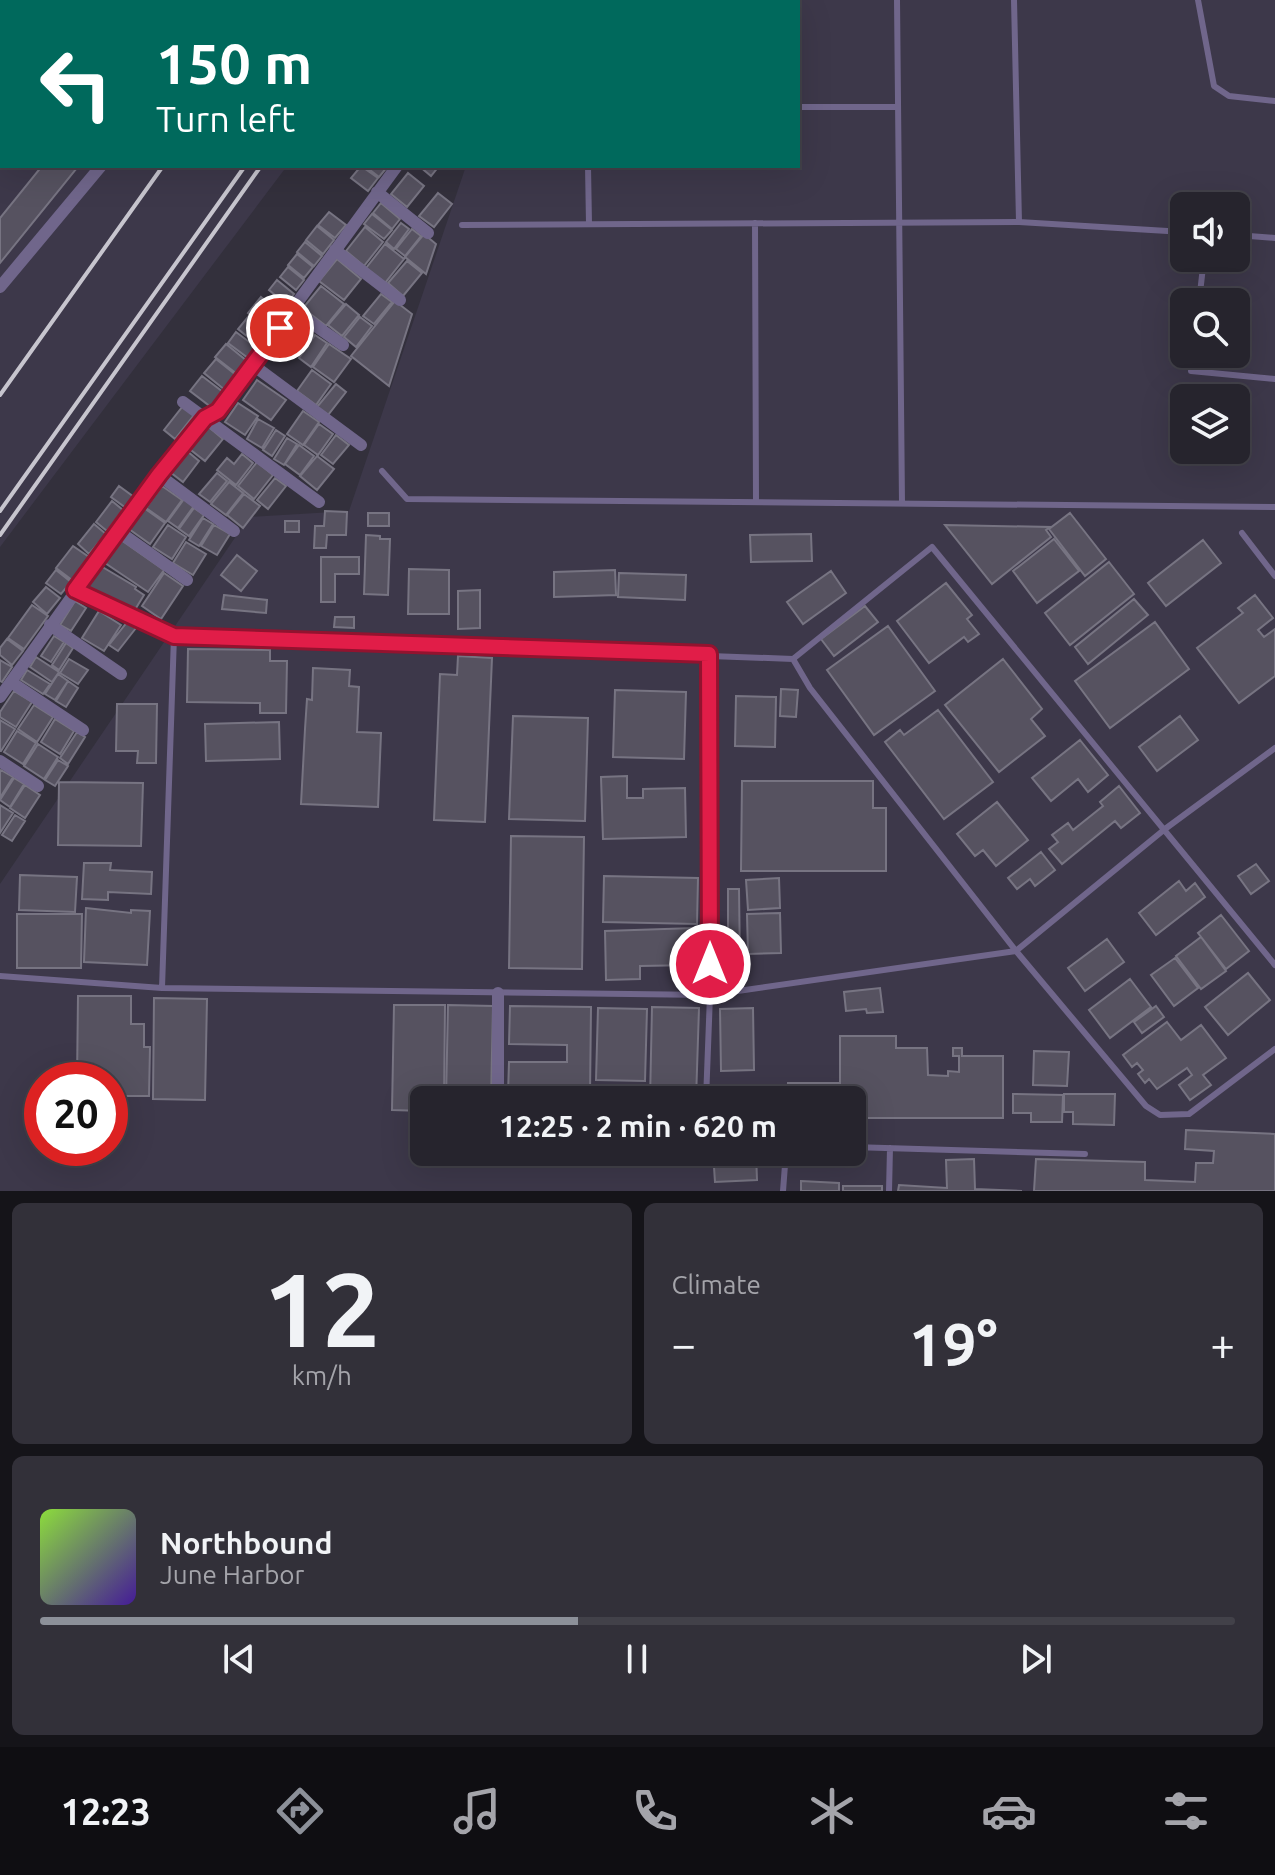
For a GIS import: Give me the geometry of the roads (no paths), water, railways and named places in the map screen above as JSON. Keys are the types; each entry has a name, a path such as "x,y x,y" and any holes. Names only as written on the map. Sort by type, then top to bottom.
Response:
{"street":[{"path":"0,287 99,168"},
{"path":"0,697 159,475 205,418 218,411 395,168"},
{"path":"377,192 428,233"},
{"path":"335,250 400,300"},
{"path":"293,310 343,345"},
{"path":"253,365 361,445"},
{"path":"183,402 319,502"},
{"path":"159,475 234,531"},
{"path":"118,531 187,580"},
{"path":"50,625 121,674"},
{"path":"11,682 83,730"},
{"path":"0,761 38,786"},
{"path":"498,993 498,1086"}],"lane":[{"path":"897,0 902,503"},
{"path":"1014,0 1019,222"},
{"path":"1198,0 1214,86 1229,96 1275,101"},
{"path":"800,107 897,107"},
{"path":"588,168 589,224"},
{"path":"462,225 1019,222 1170,231"},
{"path":"755,223 756,502"},
{"path":"1250,236 1275,238"},
{"path":"1191,368 1191,371 1275,379"},
{"path":"382,471 407,499 1275,507"},
{"path":"1242,533 1275,576"},
{"path":"75,590 174,636 793,659 932,547 1275,965"},
{"path":"162,988 174,636"},
{"path":"707,1086 710,995 709,654"},
{"path":"793,659 810,688 1016,951 1146,1106 1160,1115 1189,1114 1275,1049"},
{"path":"0,976 162,988 710,995 1016,951 1165,829 1275,748"},
{"path":"866,1147 1085,1154"},
{"path":"889,1191 890,1148"},
{"path":"783,1191 785,1166"}],"railway":[{"path":"0,395 162,168"},
{"path":"0,511 244,168"},
{"path":"0,535 260,168"}]}
